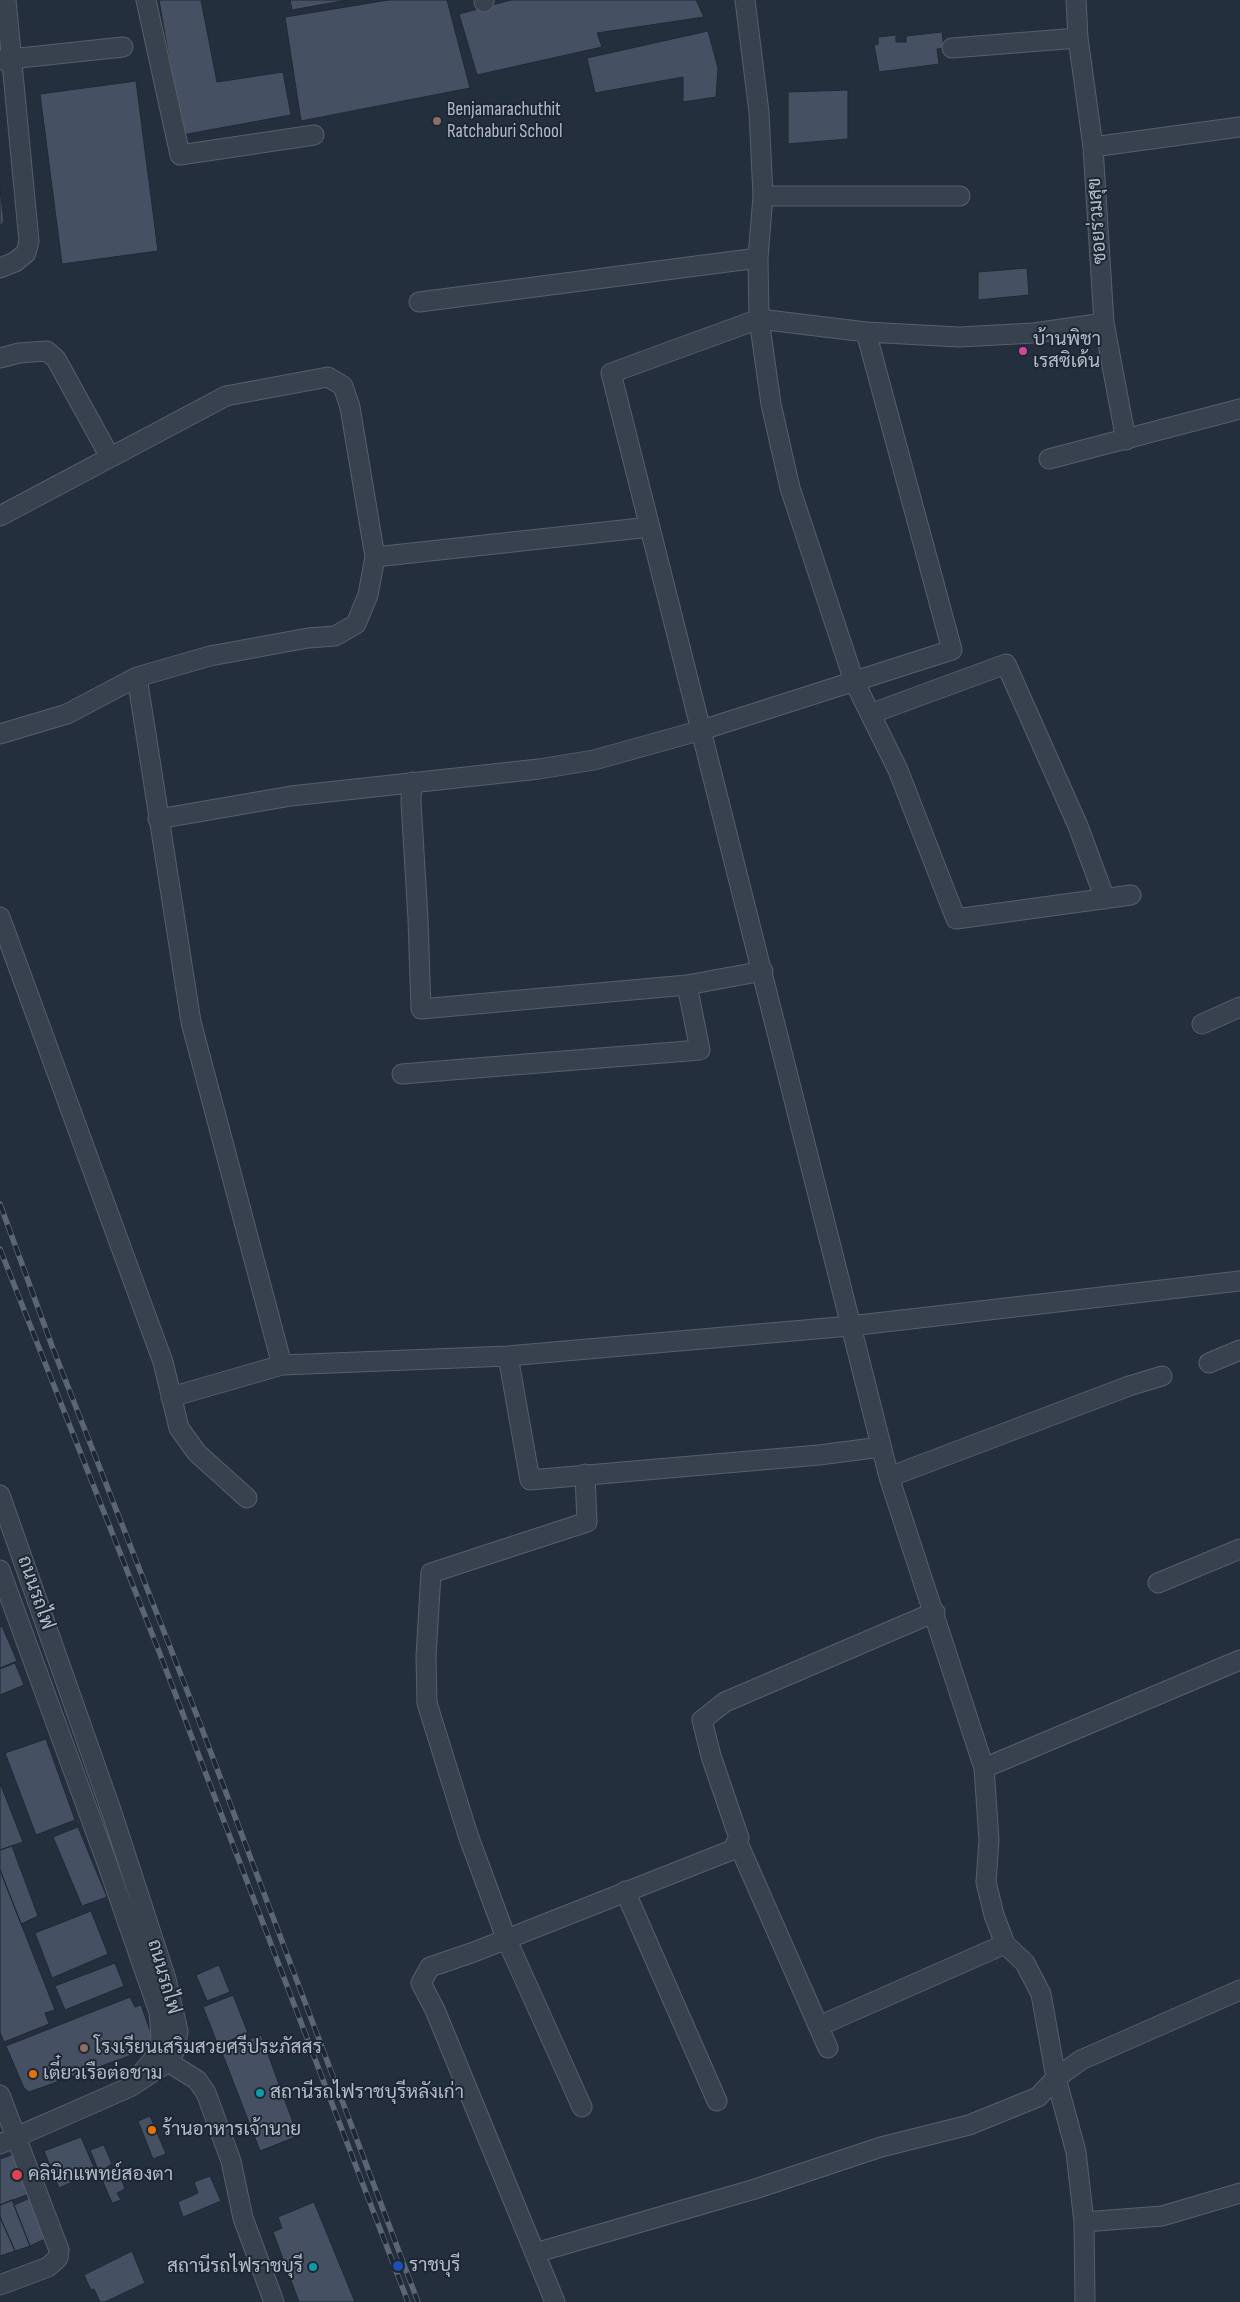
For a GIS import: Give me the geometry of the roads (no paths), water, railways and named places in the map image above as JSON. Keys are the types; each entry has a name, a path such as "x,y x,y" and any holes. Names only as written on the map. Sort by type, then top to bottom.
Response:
{"street":[{"path":"0,268 15,262 26,253 29,241 6,59 6,0"},
{"path":"146,0 180,155 314,135"},
{"path":"744,0 759,112 763,196 758,258 759,319 771,404 790,488 854,681 898,770 956,919 1131,895"},
{"name":"ซอยร่วมสุข","path":"1076,0 1078,38 1093,147 1104,323 1126,440"},
{"path":"952,48 1078,38"},
{"path":"6,59 122,46"},
{"path":"1093,147 1240,127"},
{"path":"763,196 960,196"},
{"path":"419,302 758,258"},
{"path":"1085,2302 1084,2222 1076,2152 1056,2078 1041,1994 1025,1963 1005,1944 994,1915 986,1882 989,1840 984,1768 935,1612 889,1477 611,373 759,319 866,332 959,337 1034,333 1104,323"},
{"path":"158,819 291,796 539,769 594,760 702,730 952,650 866,332"},
{"path":"0,358 19,353 47,351 56,359 110,457"},
{"path":"0,516 226,396 328,377 343,386 350,407 375,558 368,595 356,624 335,636 308,638 210,656 137,677 67,714 0,734"},
{"path":"1049,459 1240,409"},
{"path":"375,558 650,527"},
{"path":"870,714 1006,664 1078,826 1105,899"},
{"path":"137,677 191,1022 282,1365"},
{"path":"412,782 411,802 418,910 421,1009 687,985 763,971"},
{"path":"0,917 159,1353 178,1428 188,1443 247,1498"},
{"path":"402,1074 700,1050 687,985"},
{"path":"1202,1024 1240,1007"},
{"path":"171,1397 282,1365 508,1356 850,1326 1240,1281"},
{"path":"1208,1363 1240,1350"},
{"path":"508,1356 530,1480 819,1455 881,1447"},
{"path":"889,1477 1129,1386 1162,1376"},
{"path":"582,2107 506,1938 468,1835 427,1703 426,1656 431,1573 587,1522 585,1474"},
{"name":"ถนนรถไฟ","path":"0,1495 112,1813 166,1980 178,2030 175,2050 168,2062"},
{"path":"1158,1583 1240,1549"},
{"name":"ถนนรถไฟ","path":"0,1570 100,1842 158,2012 161,2036 159,2049 152,2061 130,2086"},
{"path":"555,2302 435,2010 421,1983 430,1967 732,1850 739,1838 711,1756 702,1720 725,1702 935,1612"},
{"path":"984,1768 1240,1660"},
{"path":"737,1841 828,2048"},
{"path":"625,1891 717,2101"},
{"path":"819,2026 1005,1944"},
{"path":"535,2253 754,2189 881,2147 969,2125 1038,2097 1056,2078 1082,2060 1240,1990"},
{"path":"8,2141 130,2086 168,2062 197,2080 206,2093 230,2161 243,2218 274,2302"},
{"path":"0,2095 8,2141 59,2250 58,2258 48,2267 0,2285"},
{"path":"1084,2222 1162,2216 1240,2193"}],"railway":[{"path":"0,1204 52,1346 199,1721 418,2302"},
{"path":"0,1249 160,1654 408,2302"}],"place":[{"name":"Benjamarachuthit Ratchaburi School","path":"437,121"},
{"name":"บ้านพิชา เรสซิเด้น","path":"1023,351"},
{"name":"โรงเรียนเสริมสวยศรีประภัสสร","path":"84,2048"},
{"name":"เตี๋ยวเรือต่อชาม","path":"33,2074"},
{"name":"สถานีรถไฟราชบุรีหลังเก่า","path":"260,2093"},
{"name":"ร้านอาหารเจ้านาย","path":"152,2130"},
{"name":"คลินิกแพทย์สองตา","path":"17,2175"},
{"name":"ราชบุรี","path":"398,2266"},
{"name":"สถานีรถไฟราชบุรี","path":"313,2267"}]}
